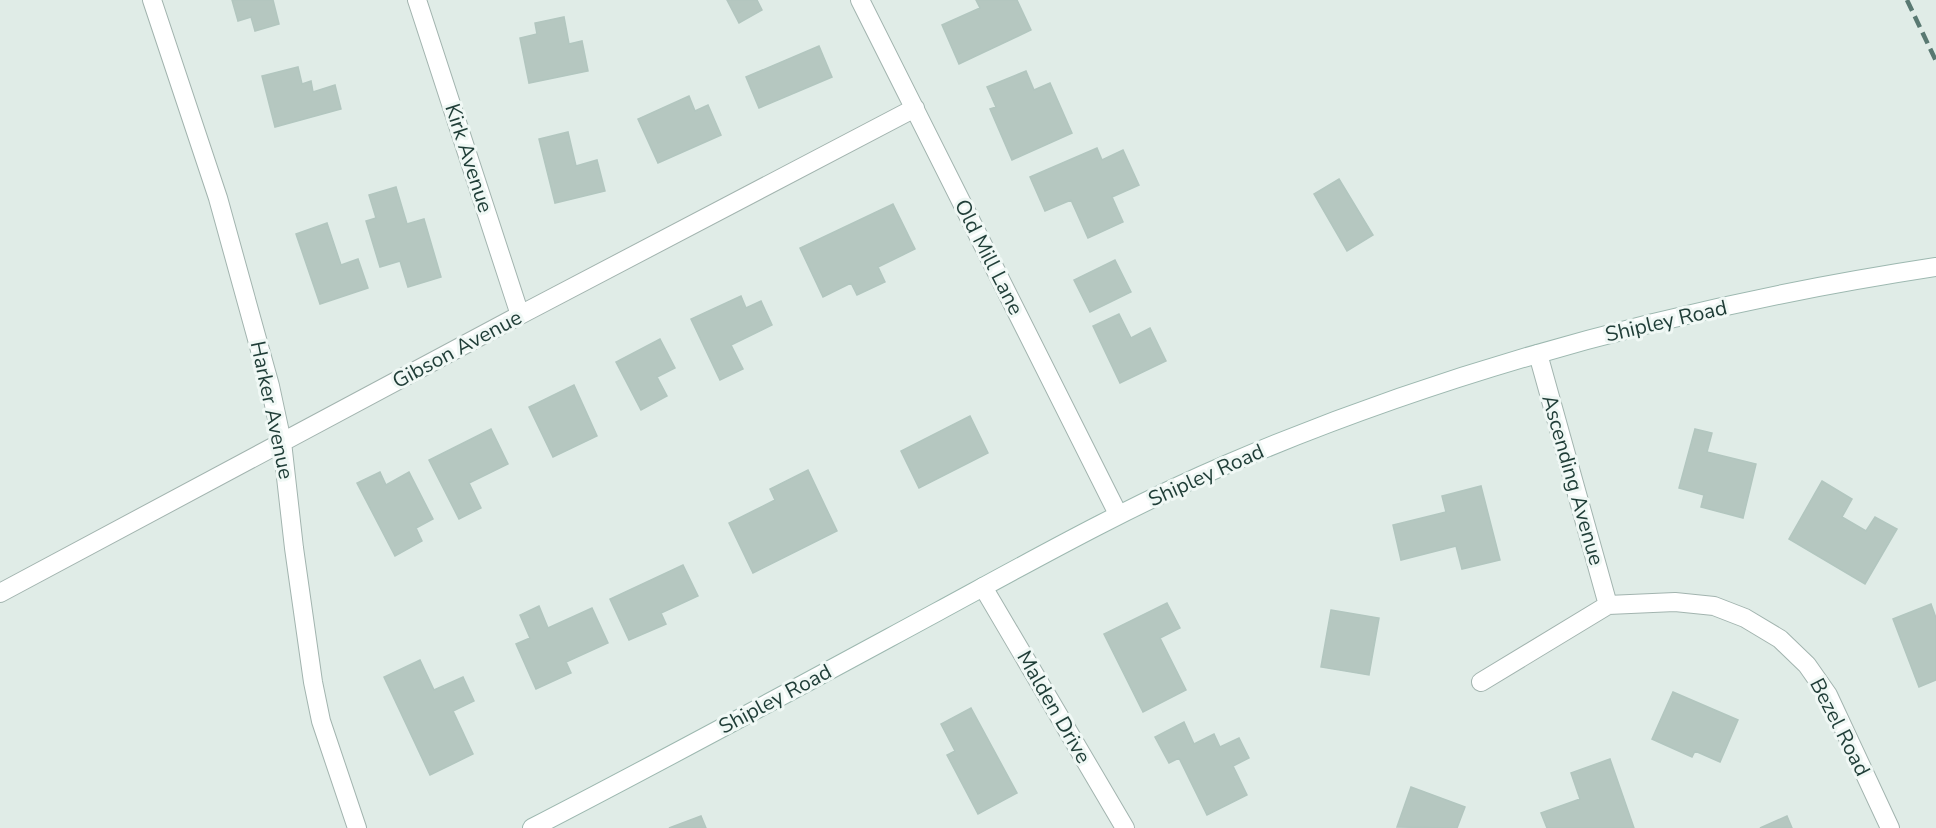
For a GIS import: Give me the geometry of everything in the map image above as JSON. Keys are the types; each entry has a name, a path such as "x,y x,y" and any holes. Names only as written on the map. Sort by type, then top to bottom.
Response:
{"street":[{"name":"Harker Avenue","path":"152,0 221,209 253,320 282,442 296,567 313,682 321,721 357,828"},
{"name":"Kirk Avenue","path":"417,0 520,315"},
{"name":"Old Mill Lane","path":"860,0 1118,514"},
{"name":"Gibson Avenue","path":"0,593 520,315 915,108"},
{"name":"Shipley Road","path":"532,828 1118,514 1283,441 1428,389 1608,334 1737,304 1866,278 1936,267"},
{"name":"Ascending Avenue","path":"1538,354 1608,605"},
{"name":"Malden Drive","path":"983,587 1125,828"},
{"name":"Bezel Road","path":"1481,682 1608,605 1675,602 1714,606 1745,618 1780,639 1807,665 1828,694 1890,828"}],"building":[{"path":"232,0 273,0 279,24 255,31 251,17 238,21"},
{"path":"727,0 757,0 762,10 739,23"},
{"path":"976,0 1017,0 1031,30 959,64 942,25 980,8"},
{"path":"564,17 569,44 582,41 588,71 529,83 520,38 537,34 535,23"},
{"path":"819,46 832,77 759,108 746,77"},
{"path":"298,67 302,84 311,81 313,92 335,85 341,109 275,127 262,76"},
{"path":"1026,71 1034,90 1050,83 1072,133 1012,160 990,109 996,107 987,87"},
{"path":"689,96 695,111 708,105 721,135 658,163 638,119"},
{"path":"568,132 576,166 597,160 605,191 555,203 539,139"},
{"path":"1097,148 1102,160 1123,150 1139,185 1112,197 1123,222 1088,238 1071,200 1045,211 1030,177"},
{"path":"1339,179 1373,235 1347,251 1314,194"},
{"path":"396,187 407,224 424,219 441,277 408,287 400,261 380,267 366,221 376,218 369,195"},
{"path":"893,204 915,249 878,267 885,282 857,295 851,283 823,297 800,248"},
{"path":"327,223 341,265 358,259 368,288 320,304 296,234"},
{"path":"1115,260 1131,292 1090,312 1074,280"},
{"path":"741,296 746,308 761,301 772,325 731,345 743,369 720,380 691,319"},
{"path":"1119,314 1131,338 1150,328 1166,361 1120,383 1093,326"},
{"path":"660,339 675,368 657,377 667,396 641,410 616,362"},
{"path":"574,385 597,436 553,457 529,407"},
{"path":"970,416 988,453 919,488 901,451"},
{"path":"491,429 508,464 469,483 481,508 459,519 429,460"},
{"path":"1695,429 1712,433 1707,452 1756,464 1743,518 1701,507 1704,495 1679,488"},
{"path":"808,470 837,531 753,573 729,523 775,500 770,489"},
{"path":"380,472 386,485 409,472 433,519 416,528 422,541 395,556 357,483"},
{"path":"1822,481 1852,499 1842,517 1866,531 1875,517 1897,529 1865,584 1789,539"},
{"path":"1481,486 1500,560 1462,569 1456,546 1401,560 1393,525 1446,512 1442,496"},
{"path":"683,565 698,596 661,613 666,624 629,640 610,599"},
{"path":"1167,603 1180,628 1160,638 1186,690 1143,712 1104,634"},
{"path":"1931,604 1936,618 1936,680 1919,687 1893,619"},
{"path":"539,606 548,628 592,608 608,643 566,662 571,673 536,689 516,644 530,638 520,615"},
{"path":"1331,610 1379,618 1369,675 1321,667"},
{"path":"420,660 434,690 463,677 474,701 453,711 473,754 430,775 384,677"},
{"path":"1673,692 1738,720 1720,762 1695,751 1692,757 1652,739"},
{"path":"971,708 1017,793 978,814 947,755 955,751 941,724"},
{"path":"1184,722 1194,744 1214,734 1220,747 1239,738 1249,758 1233,766 1247,795 1207,815 1179,758 1169,763 1155,737"},
{"path":"1610,759 1634,828 1547,828 1541,813 1580,799 1571,773"},
{"path":"1411,787 1465,807 1457,828 1397,827"},
{"path":"701,816 706,828 669,828"},
{"path":"1787,816 1792,828 1760,828"}],"railway":[{"path":"1907,0 1936,61"}]}
